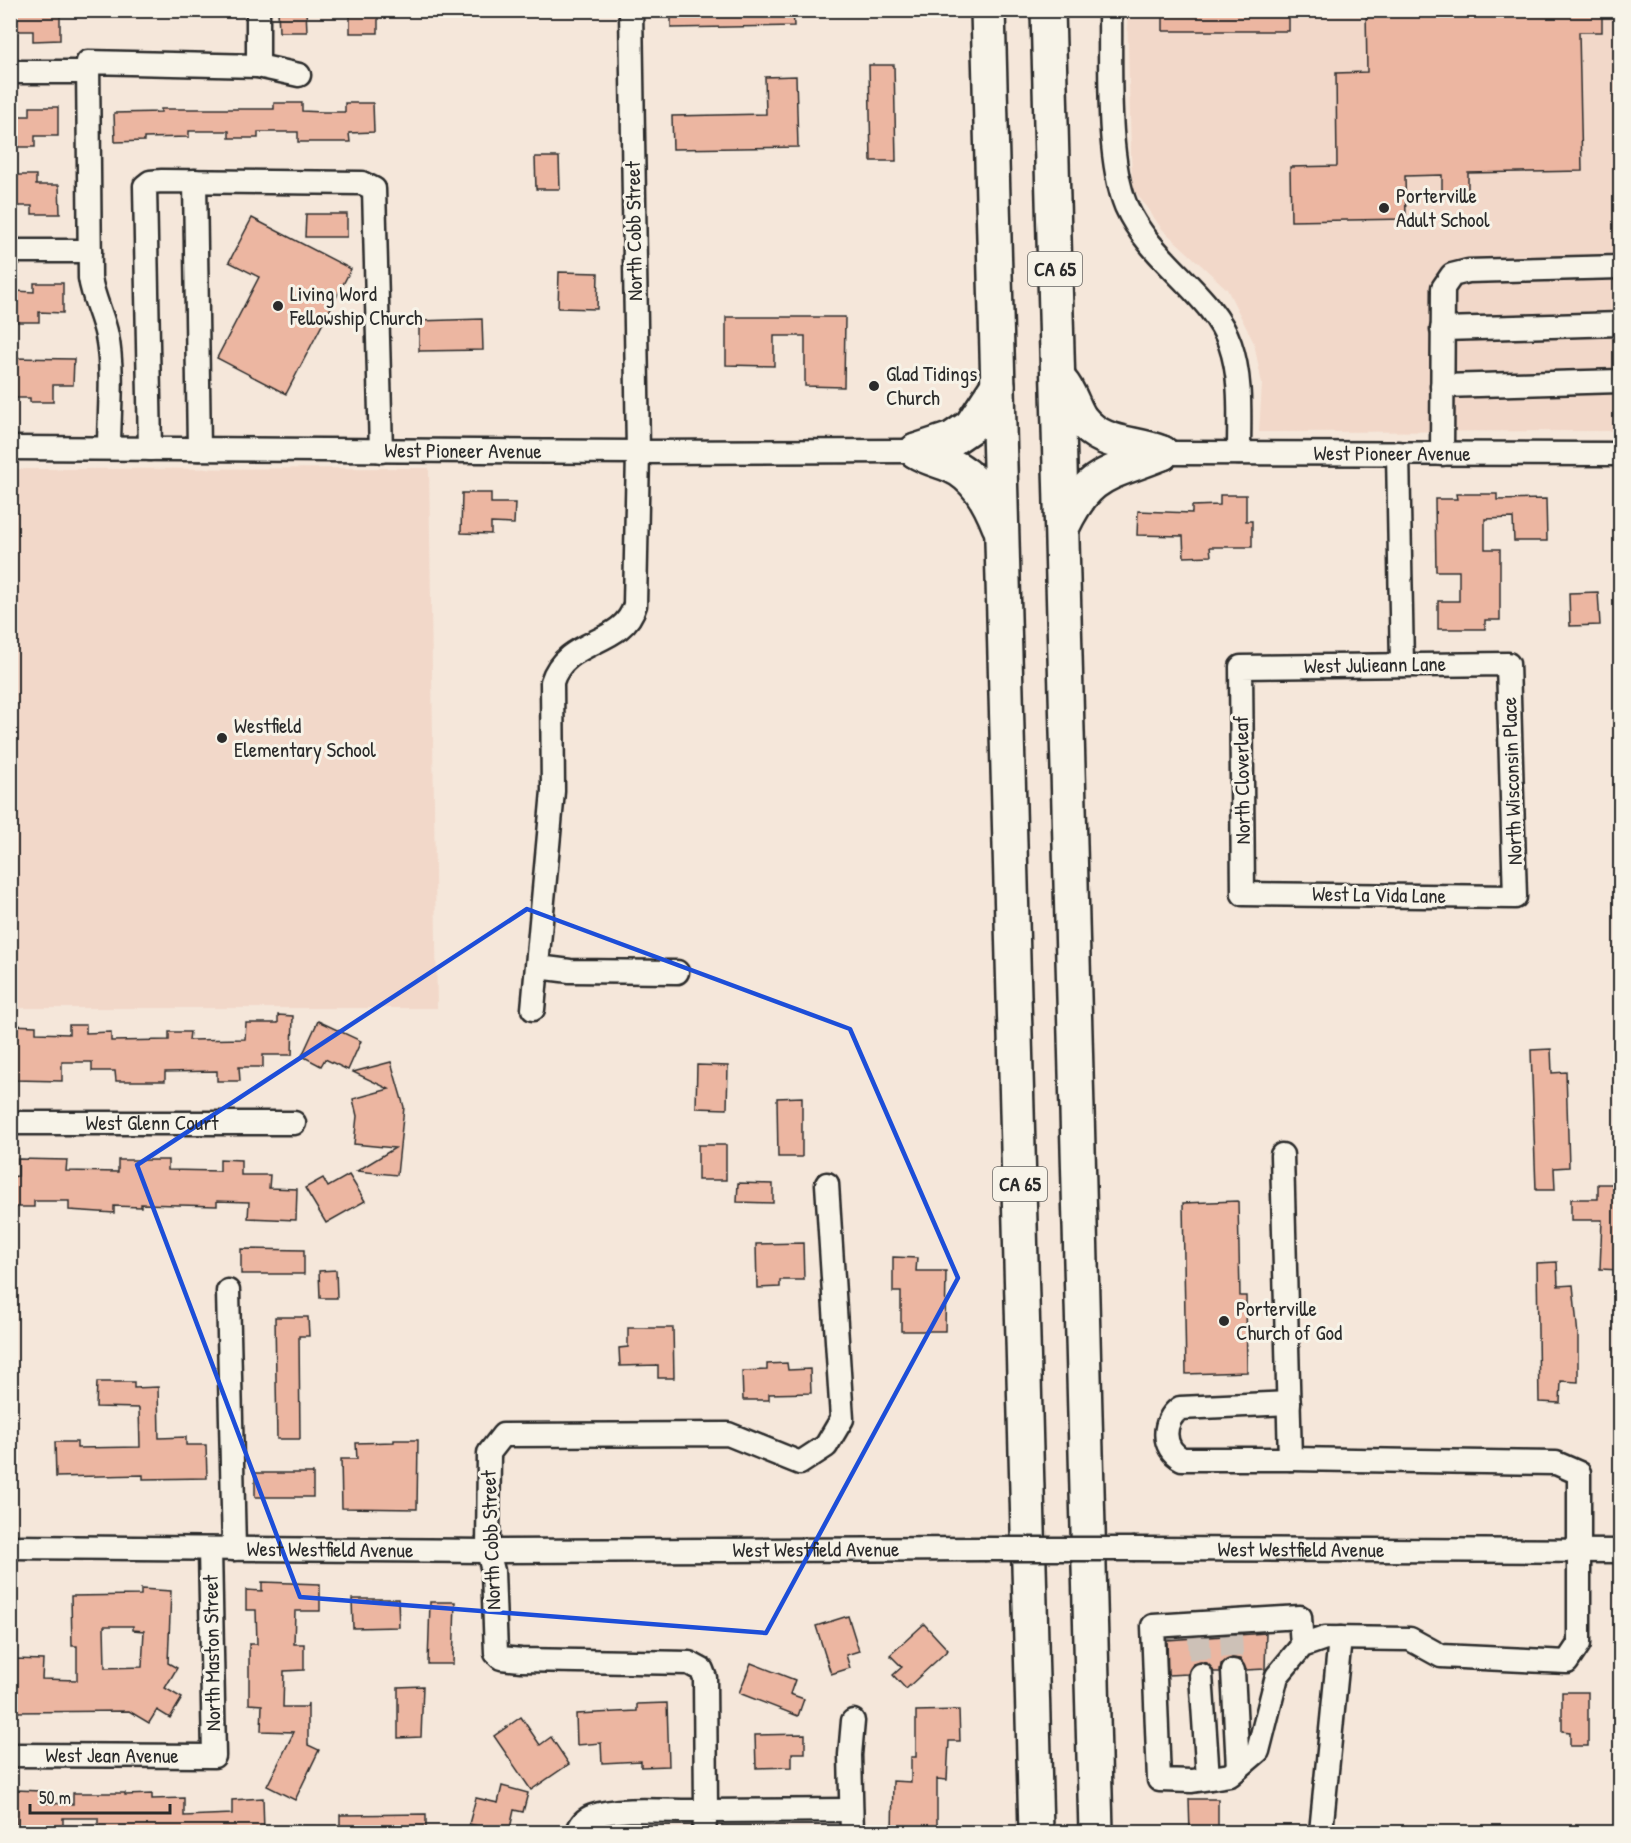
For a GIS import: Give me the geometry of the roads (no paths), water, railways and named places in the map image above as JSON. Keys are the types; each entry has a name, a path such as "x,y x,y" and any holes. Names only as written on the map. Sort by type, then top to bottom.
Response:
{"highway":[{"name":"CA 65","path":"988,10 1036,1833"},
{"name":"CA 65","path":"1048,10 1096,1833"},
{"path":"1058,378 1069,390 1080,418 1098,435 1119,444 1147,447 1162,453"},
{"path":"916,451 952,440 971,426 998,385"},
{"path":"916,451 927,458 955,466 969,476 991,505 1002,535"},
{"path":"1062,528 1078,497 1101,476 1162,453"}],"street":[{"path":"258,10 258,66"},
{"name":"North Cobb Street","path":"538,967 553,791 552,682 557,668 567,657 622,628 632,617 635,605 638,452 631,10"},
{"path":"1110,10 1114,147 1121,191 1148,243 1197,296 1220,324 1230,342 1238,390 1239,453"},
{"path":"109,448 110,356 107,335 93,296 90,251 88,62 258,66 299,75"},
{"path":"10,72 88,72"},
{"path":"195,181 199,449"},
{"path":"150,449 145,186 150,182 195,181 362,183 374,189 381,451"},
{"path":"10,251 90,251"},
{"path":"1442,454 1443,288 1452,275 1468,271 1620,267"},
{"path":"1442,329 1620,324"},
{"path":"1442,386 1620,381"},
{"name":"West Pioneer Avenue","path":"10,448 638,452 916,451"},
{"name":"West Pioneer Avenue","path":"1162,453 1620,454"},
{"path":"1398,453 1402,665"},
{"name":"West Julieann Lane","path":"1241,667 1509,664"},
{"name":"North Wisconsin Place","path":"1509,664 1515,897"},
{"name":"North Cloverleaf","path":"1241,667 1243,894"},
{"name":"West La Vida Lane","path":"1243,894 1515,897"},
{"path":"533,1009 538,967 570,971 677,972"},
{"name":"West Glenn Court","path":"10,1123 294,1124"},
{"path":"1282,1155 1290,1459"},
{"name":"North Cobb Street","path":"705,1822 705,1678 702,1670 689,1663 680,1662 521,1660 501,1658 496,1653 493,1571 488,1551 489,1453 503,1436 728,1434 800,1463 826,1446 842,1419 827,1184"},
{"path":"228,1291 234,1549"},
{"path":"1289,1403 1180,1408 1172,1413 1168,1422 1167,1440 1170,1450 1182,1459 1556,1463 1579,1473 1579,1644 1567,1662 1441,1656 1410,1639 1325,1638 1302,1646 1277,1676 1257,1750 1230,1775 1192,1781 1159,1780 1153,1626 1199,1630 1231,1628 1300,1617 1302,1646"},
{"name":"West Westfield Avenue","path":"10,1547 488,1551 1136,1549 1620,1551"},
{"name":"North Maston Street","path":"210,1549 214,1756"},
{"path":"1321,1833 1340,1638"},
{"path":"1233,1671 1238,1768"},
{"path":"1202,1675 1208,1778"},
{"path":"852,1833 850,1755 853,1721"},
{"name":"West Jean Avenue","path":"10,1755 214,1756"},
{"path":"578,1833 580,1825 591,1816 610,1812 705,1822 851,1810"}],"tunnel":[{"path":"1231,1635 1233,1671"},
{"path":"1199,1637 1201,1675"}],"place":[{"name":"Porterville Adult School","path":"1384,208"},
{"name":"Living Word Fellowship Church","path":"278,306"},
{"name":"Glad Tidings Church","path":"874,386"},
{"name":"Westfield Elementary School","path":"222,738"},
{"name":"Porterville Church of God","path":"1224,1321"}]}
